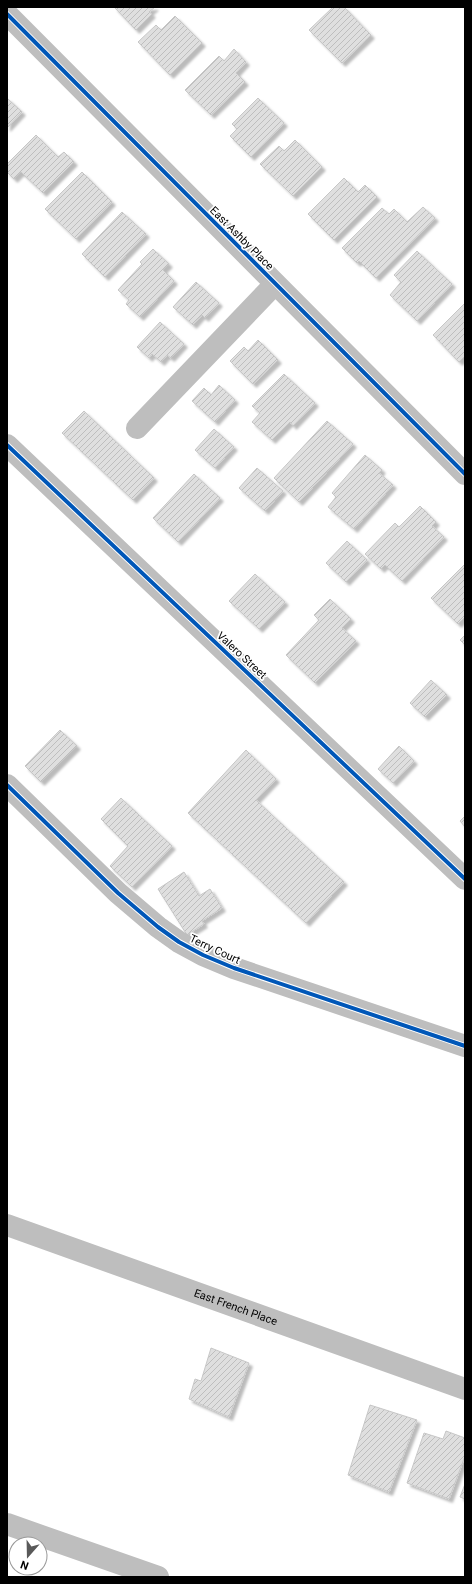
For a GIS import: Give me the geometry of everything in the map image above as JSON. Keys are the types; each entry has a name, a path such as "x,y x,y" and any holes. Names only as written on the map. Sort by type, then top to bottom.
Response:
{"street":[{"name":"East Ashby Place","path":"7,14 465,474"},
{"path":"137,428 275,284"},
{"name":"Valero Street","path":"7,445 465,879"},
{"name":"Terry Court","path":"7,785 118,893 158,927 179,942 203,956 234,968 465,1046"},
{"name":"East French Place","path":"7,1225 465,1389"},
{"path":"7,1524 158,1577"}],"building":[{"path":"114,7 155,7 149,12 152,14 136,30"},
{"path":"333,7 344,7 371,35 342,63 309,30"},
{"path":"175,16 202,43 170,75 138,42 156,25 161,30"},
{"path":"234,49 246,62 236,73 245,82 211,115 185,90 219,56 224,61"},
{"path":"7,98 22,112 7,128"},
{"path":"258,98 284,123 251,157 230,136 237,129 232,124"},
{"path":"36,135 58,157 64,152 74,162 43,193 21,172 14,179 7,172 7,164"},
{"path":"295,140 322,167 293,196 260,164 279,146 284,151"},
{"path":"82,172 112,202 76,239 45,209"},
{"path":"344,178 358,192 365,185 377,197 334,240 308,214"},
{"path":"423,207 435,218 376,278 359,261 357,263 342,248 382,208 389,214 394,209 407,222"},
{"path":"122,212 146,234 105,277 82,254"},
{"path":"153,249 169,264 163,270 174,281 140,317 126,304 129,300 118,290 142,264 140,262"},
{"path":"417,251 452,284 417,321 390,295 401,282 394,275"},
{"path":"196,282 219,303 205,318 202,315 193,325 173,307"},
{"path":"465,303 465,356 459,362 433,335"},
{"path":"160,322 184,344 171,358 167,355 161,362 152,354 149,358 137,347"},
{"path":"258,340 278,360 253,384 230,361 244,347 248,351"},
{"path":"284,374 315,403 293,426 290,422 272,440 252,422 260,413 252,406"},
{"path":"219,385 235,400 215,422 192,401 204,388 211,395"},
{"path":"84,411 154,478 133,500 62,433"},
{"path":"327,421 353,444 299,502 274,478"},
{"path":"214,429 234,447 215,468 195,450"},
{"path":"365,455 382,470 379,473 393,485 354,529 328,507 336,497 332,493"},
{"path":"257,468 283,491 265,511 239,488"},
{"path":"194,474 220,498 178,542 153,518"},
{"path":"420,506 436,522 432,526 444,537 402,581 385,565 381,569 365,554 395,523 399,527"},
{"path":"347,541 367,560 346,582 326,563"},
{"path":"465,564 465,617 458,624 431,598"},
{"path":"255,574 285,602 259,629 229,601"},
{"path":"330,599 351,619 342,628 356,641 315,683 286,655 319,620 314,615"},
{"path":"465,635 465,645 460,640"},
{"path":"431,680 447,695 425,717 410,703"},
{"path":"60,730 77,746 41,782 25,766"},
{"path":"399,746 414,761 393,783 378,769"},
{"path":"246,750 276,779 256,800 344,882 306,923 188,813"},
{"path":"121,798 172,846 132,887 110,866 128,846 101,819"},
{"path":"465,816 465,827 460,821"},
{"path":"184,872 199,896 210,889 222,908 202,921 204,924 187,935 158,889"},
{"path":"211,1348 249,1363 229,1417 189,1399 195,1379 201,1381"},
{"path":"370,1405 417,1420 389,1492 348,1475"},
{"path":"446,1431 465,1438 465,1456 449,1499 407,1483 424,1433 443,1439"},
{"path":"465,1484 465,1499 460,1497"}],"cycle path":[{"path":"7,14 465,474"},
{"path":"7,445 465,879"},
{"path":"7,785 118,893 158,927 179,942 203,955 234,968 465,1046"}]}
